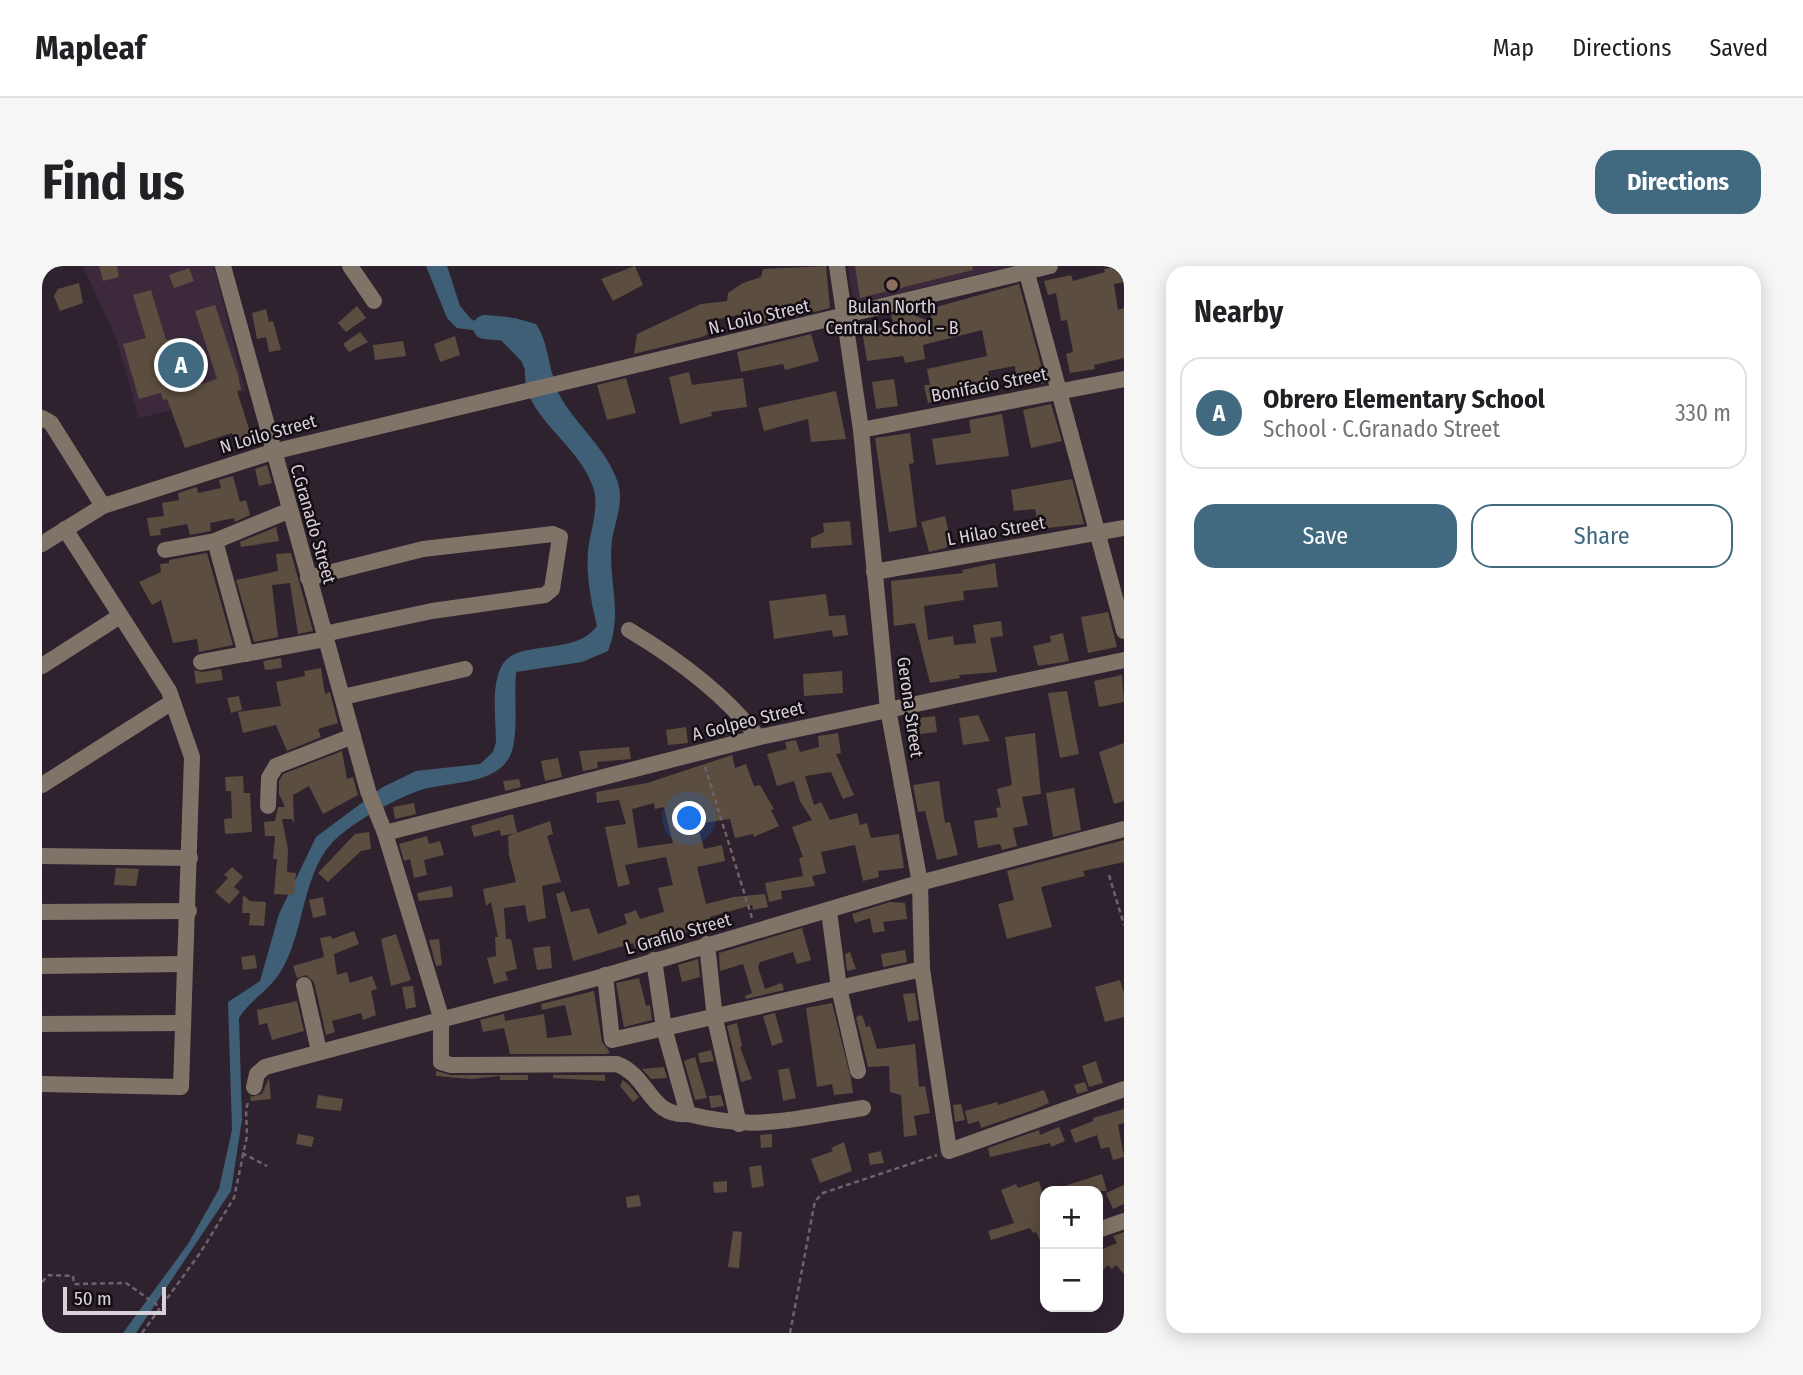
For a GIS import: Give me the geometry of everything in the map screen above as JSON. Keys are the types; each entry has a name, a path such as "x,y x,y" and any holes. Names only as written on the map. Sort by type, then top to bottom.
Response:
{"street":[{"name":"C.Granado Street","path":"223,266 288,511 368,791 384,833 441,1017 442,1062 451,1065 617,1063"},
{"path":"350,266 374,302"},
{"name":"Gerona Street","path":"837,266 861,430 888,709 920,883 922,969 932,1055 949,1151"},
{"name":"N. Loilo Street","path":"517,395 845,316 1026,268 1050,266"},
{"path":"1026,268 1124,631"},
{"name":"Bonifacio Street","path":"861,430 1124,379"},
{"name":"N Loilo Street","path":"42,544 103,506 272,452 517,395"},
{"path":"42,419 51,423 103,506"},
{"path":"165,550 215,541 288,511"},
{"name":"L Hilao Street","path":"874,572 1124,528"},
{"path":"42,1084 181,1087 183,964 189,911 192,757 169,691 65,529"},
{"path":"201,662 325,637 432,611 545,595 552,589 560,537 553,534 423,549 308,578"},
{"path":"215,541 246,654"},
{"path":"42,666 120,616"},
{"path":"629,630 649,642 738,711 758,737"},
{"name":"A Golpeo Street","path":"384,833 758,737 1124,660"},
{"path":"343,697 465,669"},
{"path":"42,785 172,702"},
{"path":"268,806 269,778 276,766 353,736"},
{"name":"L Grafilo Street","path":"254,1087 257,1074 265,1067 319,1051 605,975 920,883 1124,830"},
{"path":"42,856 190,858"},
{"path":"42,912 189,911"},
{"path":"829,911 839,988 858,1071"},
{"path":"707,944 715,1019 739,1124"},
{"path":"654,960 664,1028 688,1114"},
{"path":"42,965 183,964"},
{"path":"612,1040 715,1019 922,969"},
{"path":"605,975 617,1063 632,1069 663,1111 672,1115 688,1114 739,1124 785,1123 863,1108"},
{"path":"304,985 319,1051"},
{"path":"42,1024 181,1023"},
{"path":"949,1151 1124,1089"},
{"path":"1103,1228 1124,1222"}],"path":[{"path":"701,753 756,931"},
{"path":"1109,876 1124,925"},
{"path":"142,1333 200,1253 234,1198 247,1136 246,1109 254,1087"},
{"path":"790,1333 815,1201 823,1193 949,1151"},
{"path":"242,1153 267,1166"},
{"path":"42,1282 49,1275 73,1276 75,1284 126,1283 160,1307"}],"shaded area":[{"path":"83,266 214,266 245,391 139,418 116,338"},
{"name":"Bulan North Central School – B","path":"848,266 1011,266 854,304"}],"water":[{"path":"426,266 447,266 460,306 471,319 479,323 515,318 536,324 544,341 559,394 613,470 620,498 611,555 615,608 613,636 608,651 582,662 516,672 513,747 508,760 498,770 473,780 418,791 397,800 357,823 327,849 317,865 295,938 281,971 239,1018 242,1120 231,1191 136,1333 123,1333 188,1244 219,1189 232,1130 228,1002 260,981 279,914 316,837 383,787 416,771 480,764 493,752 496,742 496,684 501,667 508,658 531,649 574,642 587,636 597,626 588,570 595,494 580,462 543,418 529,395 525,380 526,351 523,337 457,328 447,318"}],"building":[{"path":"99,266 117,266 119,277 103,281"},
{"path":"635,266 643,285 613,301 601,279"},
{"path":"826,266 830,308 764,324 761,310 705,322 708,334 702,337 634,354 637,334 701,304 727,301 728,293 743,283 761,277 763,269"},
{"name":"Bulan North Central School – B","path":"855,266 972,266 973,270 860,298"},
{"path":"1123,266 1124,282 1114,284 1118,310 1124,308 1124,358 1094,365 1095,369 1070,373 1066,354 1073,352 1067,320 1061,321 1056,293 1048,295 1044,281 1071,275 1073,281 1105,272 1104,269"},
{"path":"189,268 194,281 174,288 169,275"},
{"path":"79,283 83,303 60,311 54,296 58,289"},
{"path":"1019,284 1046,383 1017,386 1015,366 988,371 992,392 928,403 924,385 930,385 927,369 987,356 982,330 923,345 925,359 905,363 903,356 867,361 862,330 894,325 891,315 905,312 932,322 929,309"},
{"path":"151,290 166,340 171,339 185,389 217,379 195,311 215,305 238,375 241,390 237,391 252,438 235,443 232,433 185,448 167,399 163,400 161,393 139,399 123,344 146,338 133,295"},
{"path":"357,306 366,318 346,332 338,323"},
{"path":"266,309 269,322 273,321 281,350 269,352 266,337 257,339 252,313"},
{"path":"360,332 368,342 349,352 343,344"},
{"path":"811,334 819,361 785,370 783,364 741,372 737,352"},
{"path":"455,336 460,355 440,362 434,344"},
{"path":"403,341 406,356 375,360 373,345"},
{"path":"689,372 692,385 743,378 747,407 711,412 712,416 680,424 669,377"},
{"path":"626,378 636,413 607,420 597,385"},
{"path":"894,379 898,406 876,409 872,382"},
{"path":"836,391 846,439 811,442 808,419 764,431 758,408"},
{"path":"1051,404 1062,441 1031,448 1023,410"},
{"path":"1002,414 1009,456 936,465 932,439 971,433 969,420"},
{"path":"910,433 914,463 909,464 917,527 889,532 875,438"},
{"path":"267,465 272,483 259,486 255,469"},
{"path":"233,476 240,502 246,500 250,515 235,522 234,518 210,523 211,531 190,535 187,524 160,529 161,535 150,536 147,518 164,516 162,503 179,500 178,493 197,487 198,493 221,488 219,480"},
{"path":"1072,479 1084,524 1039,529 1035,509 1014,511 1011,490"},
{"path":"945,516 952,546 929,552 921,522"},
{"path":"850,521 852,545 811,548 811,538 824,532 823,523"},
{"path":"276,527 279,541 241,547 240,542"},
{"path":"207,553 233,645 199,652 197,639 173,643 161,600 152,605 139,582 161,572 160,564 169,563 169,560"},
{"path":"291,553 313,631 298,634 290,583 272,585 278,637 254,642 236,580 278,571 276,554"},
{"path":"995,563 998,587 963,591 964,600 924,606 928,640 953,636 954,645 976,643 973,625 1001,621 1003,636 990,638 997,672 959,675 960,678 930,683 915,623 894,626 891,581 963,573 962,570"},
{"path":"826,594 829,616 845,615 848,635 833,637 832,630 774,639 769,601"},
{"path":"1108,612 1117,647 1088,653 1081,617"},
{"path":"1063,633 1069,661 1038,666 1033,646 1051,642 1050,636"},
{"path":"281,658 282,668 265,670 263,661"},
{"path":"321,668 325,694 330,692 338,723 318,729 321,737 287,751 276,725 243,733 238,712 281,706 276,682 305,676 304,671"},
{"path":"221,669 223,680 196,684 194,670 202,672"},
{"path":"842,671 843,693 804,696 803,674"},
{"path":"1122,675 1124,702 1099,707 1094,681"},
{"path":"1067,691 1079,754 1060,758 1048,693"},
{"path":"239,696 242,710 231,713 227,698"},
{"path":"978,715 990,741 963,745 959,718"},
{"path":"935,716 937,732 920,734 918,718"},
{"path":"726,717 740,731 726,735 722,718"},
{"path":"686,727 688,743 668,745 666,730"},
{"path":"838,733 841,753 836,754 854,795 843,799 831,772 805,776 814,805 821,802 830,820 857,813 860,825 867,823 871,838 899,834 904,868 878,871 879,877 863,881 855,845 821,852 826,873 812,876 815,886 781,891 782,899 769,902 765,883 803,876 799,858 803,857 792,827 812,820 800,801 794,781 777,786 767,754 787,749 785,742 796,740 800,752 819,747 818,736"},
{"path":"1035,733 1041,794 1022,797 1028,825 1013,828 1017,846 1002,850 1000,844 978,848 974,821 998,817 996,808 1001,807 997,789 1012,785 1005,737"},
{"path":"1124,743 1124,801 1114,804 1099,752"},
{"path":"629,747 631,759 597,762 598,768 583,771 579,751"},
{"path":"342,751 347,779 353,777 358,795 323,814 309,786 293,795 294,824 292,819 282,819 288,849 287,872 296,873 294,895 274,894 277,859 273,859 275,836 265,836 264,822 275,821 278,807 285,807 279,794 279,781 283,774"},
{"path":"732,755 735,768 746,764 754,786 760,785 774,809 771,810 779,826 754,837 753,834 735,838 730,819 697,824 704,849 722,845 725,861 697,867 706,904 734,897 765,894 768,907 753,910 752,905 710,917 712,925 689,931 666,942 665,937 635,948 633,943 573,961 556,894 564,891 571,912 589,908 598,934 627,924 624,914 636,910 640,919 664,912 658,888 673,885 666,857 625,865 630,884 618,887 605,827 626,824 619,800 597,803 596,792 647,783","holes":["654,803 655,809 664,807 673,843 638,848 632,809"]},
{"path":"558,758 562,777 545,781 541,761"},
{"path":"243,776 244,793 250,793 252,832 225,834 224,819 232,818 231,791 226,791 225,777"},
{"path":"519,779 521,787 505,791 503,781"},
{"path":"939,781 945,823 950,822 958,855 937,860 925,811 918,812 913,785"},
{"path":"1074,788 1081,830 1053,837 1046,793"},
{"path":"414,803 416,814 395,819 393,807"},
{"path":"513,814 517,833 501,836 500,830 474,837 471,826"},
{"path":"550,821 553,834 547,836 561,882 542,886 546,918 528,922 525,905 504,908 506,939 511,939 517,969 505,972 508,980 494,984 487,958 496,956 495,937 498,937 491,902 486,906 483,889 516,882 509,855 508,836"},
{"path":"369,832 371,849 361,851 328,882 318,873 355,834"},
{"path":"427,836 429,844 440,841 444,855 424,860 427,875 414,878 410,859 404,861 399,844"},
{"path":"1124,840 1124,862 1083,871 1085,876 1041,887 1052,927 1007,939 998,904 1014,900 1007,871"},
{"path":"232,867 243,877 234,887 240,892 229,904 215,892 228,878 224,875"},
{"path":"116,868 139,869 136,886 114,885"},
{"path":"452,886 453,897 419,901 417,893"},
{"path":"243,895 250,901 266,902 264,926 249,925 250,913 242,913"},
{"path":"323,897 326,915 313,918 309,900"},
{"path":"890,902 905,903 907,919 883,922 885,931 873,933 870,918 855,923 852,914"},
{"path":"802,928 811,960 797,964 793,952 760,962 758,967 765,989 782,983 784,990 746,999 745,996 752,993 743,964 720,971 719,953"},
{"path":"354,931 359,944 334,954 337,975 347,972 350,983 372,976 377,989 371,991 376,1015 363,1020 361,1013 332,1021 335,1032 326,1035 314,982 306,975 297,978 293,966 324,957 320,938 331,936 332,939"},
{"path":"396,934 411,980 391,986 381,939"},
{"path":"439,939 442,965 436,966 429,940"},
{"path":"550,946 552,968 537,970 533,948"},
{"path":"905,950 907,962 883,967 881,954"},
{"path":"850,952 856,969 847,971 845,954"},
{"path":"255,955 257,968 243,970 241,957"},
{"path":"698,959 700,977 682,982 678,965"},
{"path":"639,978 646,1006 650,1005 652,1020 624,1027 616,983"},
{"path":"1120,980 1124,993 1124,1017 1105,1022 1095,987"},
{"path":"413,986 416,1007 406,1009 402,987"},
{"path":"594,991 602,1042 610,1052 607,1054 510,1054 504,1028 483,1032 480,1020 504,1014 505,1021 544,1014 547,1038 572,1035 565,1005 542,1010 541,1004"},
{"path":"915,993 919,1020 908,1022 903,994"},
{"path":"297,1001 304,1031 272,1040 267,1023 259,1025 257,1010"},
{"path":"832,1003 853,1093 834,1095 832,1084 817,1087 806,1008"},
{"path":"775,1013 783,1042 772,1046 763,1016"},
{"path":"862,1015 866,1027 870,1026 877,1049 915,1044 919,1087 925,1086 930,1113 914,1116 917,1135 904,1137 901,1095 890,1092 889,1066 868,1067 856,1017"},
{"path":"737,1023 742,1046 740,1047 752,1079 741,1082 727,1026"},
{"path":"711,1050 714,1061 700,1063 698,1053"},
{"path":"695,1057 707,1098 695,1100 684,1061"},
{"path":"1096,1061 1103,1083 1089,1087 1082,1066"},
{"path":"664,1067 667,1078 651,1079 642,1069"},
{"path":"789,1068 796,1098 783,1101 778,1070"},
{"path":"436,1071 451,1075 528,1075 528,1080 500,1080 500,1076 471,1079 436,1076"},
{"path":"553,1075 605,1075 605,1081 553,1078"},
{"path":"269,1078 271,1099 251,1101 250,1097 262,1094"},
{"path":"623,1080 639,1097 633,1102 620,1086"},
{"path":"1085,1082 1088,1091 1077,1094 1074,1085"},
{"path":"1044,1090 1049,1103 981,1128 979,1121 968,1124 965,1111 997,1102 998,1105"},
{"path":"318,1095 343,1099 341,1111 316,1108"},
{"path":"721,1095 724,1106 711,1108 709,1096"},
{"path":"961,1104 965,1120 955,1122 953,1105"},
{"path":"1124,1109 1124,1123 1118,1125 1124,1157 1113,1160 1109,1147 1101,1149 1097,1135 1075,1143 1070,1130 1093,1121 1093,1118"},
{"path":"1059,1127 1065,1141 1051,1147 1050,1143 990,1157 988,1148 1039,1130 1040,1135"},
{"path":"298,1134 314,1137 312,1147 296,1144"},
{"path":"772,1134 772,1147 761,1148 760,1135"},
{"path":"844,1142 852,1171 820,1183 811,1159 833,1151 831,1148"},
{"path":"881,1151 884,1163 870,1165 868,1154"},
{"path":"761,1165 764,1186 752,1188 749,1167"},
{"path":"1102,1174 1107,1191 1103,1191 1103,1186 1064,1186"},
{"path":"727,1181 727,1192 714,1193 713,1182"},
{"path":"1039,1181 1040,1240 1030,1228 991,1240 988,1231 1014,1223 1001,1190 1016,1184 1018,1188"},
{"path":"1124,1185 1124,1204 1113,1209 1106,1193"},
{"path":"639,1195 641,1206 627,1208 626,1197"},
{"path":"733,1231 742,1232 739,1268 728,1267"},
{"path":"1124,1232 1124,1274 1116,1265 1112,1269 1108,1265 1103,1270 1103,1249 1117,1243 1113,1236"}],"waterway":[{"path":"485,327 507,329 532,355 541,378"}],"place":[{"name":"Bulan North Central School – B","path":"892,285"},
{"name":"Obrero Elementary School","path":"181,365"}]}
